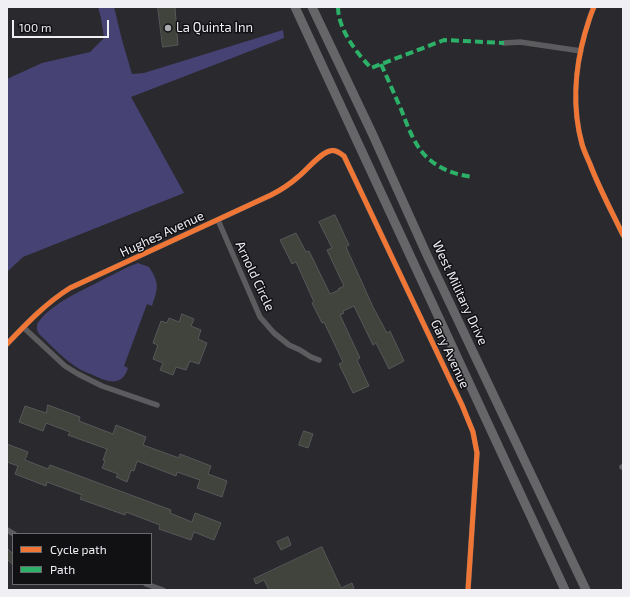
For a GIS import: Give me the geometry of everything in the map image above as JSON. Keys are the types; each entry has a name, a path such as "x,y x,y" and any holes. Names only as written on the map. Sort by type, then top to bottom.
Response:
{"main road":[{"path":"295,7 565,590"},
{"name":"West Military Drive","path":"312,7 372,133 427,255 586,590"}],"street":[{"path":"594,7 581,51 577,79 578,126 582,145 595,177 623,235"},
{"path":"504,43 520,42 581,51"},
{"name":"Hughes Avenue","path":"7,344 44,306 70,288 279,191 298,178 317,159 331,150"},
{"name":"Gary Avenue","path":"331,150 337,151 344,156 459,398 473,432 477,453 468,590"},
{"name":"Arnold Circle","path":"218,220 260,317 289,345 319,360"},
{"path":"23,327 65,366 78,374 102,386 157,405"},
{"path":"149,585 163,590"}],"shaded area":[{"path":"98,7 114,7 132,74 144,73 283,30 284,38 131,97 184,193 23,257 7,272 7,79 42,63 90,52 104,38"},
{"path":"138,263 149,267 155,278 157,290 152,306 147,304 124,366 128,368 122,378 110,381 81,370 64,358 39,334 37,324 50,310 77,293"}],"building":[{"name":"La Quinta Inn","path":"158,7 175,7 178,45 163,47"},
{"path":"335,215 349,245 346,247 373,307 387,333 390,331 404,361 389,369 376,343 373,345 354,306 343,311 344,313 340,315 360,358 357,360 369,386 353,393 339,364 343,362 324,322 322,323 312,303 314,302 296,262 292,264 280,240 296,233 306,252 309,251 330,294 339,290 338,289 344,286 327,250 332,248 319,222"},
{"path":"182,314 194,319 191,326 201,330 198,339 207,343 199,364 190,361 186,370 176,367 173,375 160,370 163,363 153,359 158,345 153,343 161,321 167,323 169,318 179,322"},
{"path":"48,405 80,417 79,421 113,434 116,425 146,437 143,445 179,458 180,454 211,466 208,474 227,481 222,497 197,488 200,480 177,472 176,476 137,461 134,471 131,470 127,482 116,477 118,474 102,468 107,449 68,435 70,432 46,423 43,431 19,422 25,406 46,413"},
{"path":"304,431 313,434 308,448 299,445"},
{"path":"7,444 28,452 25,460 48,469 50,465 171,510 170,513 192,522 195,513 221,523 214,540 194,532 191,540 159,529 160,525 126,512 125,515 80,499 82,495 47,482 46,486 15,474 18,466 7,462"},
{"path":"288,537 291,545 281,550 277,542"},
{"path":"322,547 341,588 352,583 354,588 350,590 269,590 264,580 256,584 254,579"},
{"path":"7,548 12,553 12,564 7,559"}],"marked path":[{"path":"338,7 344,32 371,68 444,40 504,43"},
{"path":"381,64 409,130 420,150 430,160 445,170 456,174 473,177"}],"cycle path":[{"path":"594,7 585,33 579,60 576,88 577,116 585,152 601,191 623,235"},
{"path":"7,344 29,321 70,288 271,195 292,182 326,152 337,152 344,156 462,405 473,432 477,453 468,590"}],"place":[{"name":"La Quinta Inn","path":"168,28"}]}
